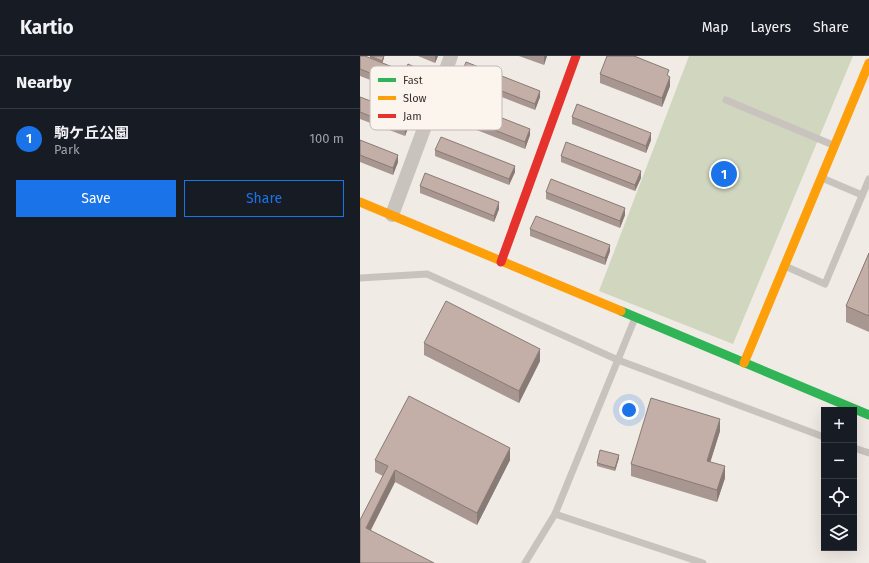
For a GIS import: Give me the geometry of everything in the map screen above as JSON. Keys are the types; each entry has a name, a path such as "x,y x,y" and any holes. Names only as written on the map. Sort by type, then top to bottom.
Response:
{"street":[{"path":"447,66 451,56"},
{"path":"501,262 576,56"},
{"path":"744,363 869,63"},
{"path":"392,215 424,130"},
{"path":"360,202 869,415"}],"lane":[{"path":"726,100 835,146"},
{"path":"821,178 862,195"},
{"path":"784,266 825,284 869,179"},
{"path":"360,278 427,274 618,360 821,436"},
{"path":"525,563 555,514 635,318"},
{"path":"857,449 869,453"},
{"path":"555,514 703,563"}],"green space":[{"path":"689,56 853,56 733,344 599,291"}],"building":[{"path":"360,56 365,56 390,66 370,66 370,73 360,69"},
{"path":"370,56 384,56 382,61"},
{"path":"607,56 634,56 669,70 667,75 670,77 662,98 600,74"},
{"path":"466,62 476,66 464,66"},
{"path":"502,76 540,91 535,104 502,91"},
{"path":"360,97 370,101 370,116 360,112"},
{"path":"577,104 651,133 646,146 572,117"},
{"path":"502,118 530,129 525,142 494,130 502,130"},
{"path":"441,137 515,166 509,179 435,150"},
{"path":"360,140 398,155 393,168 360,155"},
{"path":"566,142 641,171 635,185 561,156"},
{"path":"425,173 499,202 494,216 420,186"},
{"path":"551,179 625,208 620,221 546,192"},
{"path":"536,216 610,245 605,258 530,229"},
{"path":"869,253 869,316 846,306"},
{"path":"446,301 540,349 519,391 424,343"},
{"path":"409,396 510,448 477,513 395,470 366,528 434,563 360,563 360,520 388,466 375,460"},
{"path":"651,398 720,419 707,461 725,466 717,490 631,464"},
{"path":"600,450 619,455 615,468 597,463"}],"traffic: fast":[{"path":"621,311 869,415"}],"traffic: slow":[{"path":"744,363 869,63"},
{"path":"360,202 621,311"}],"traffic: jam":[{"path":"501,262 576,56"}],"place":[{"name":"駒ケ丘公園","path":"724,174"}]}
